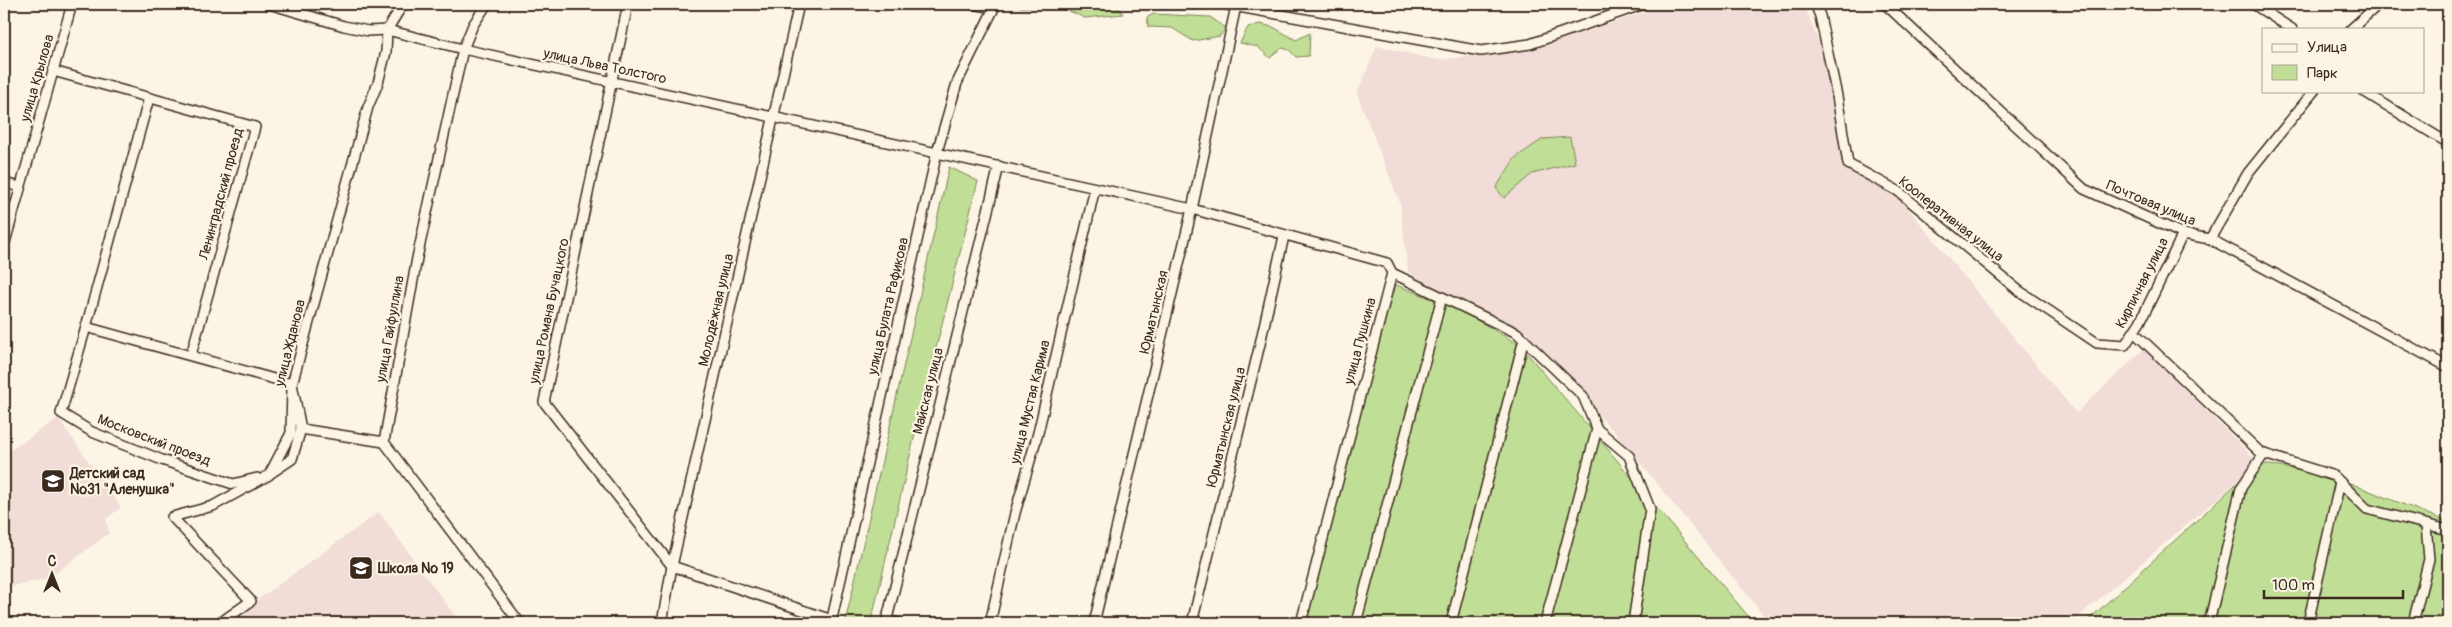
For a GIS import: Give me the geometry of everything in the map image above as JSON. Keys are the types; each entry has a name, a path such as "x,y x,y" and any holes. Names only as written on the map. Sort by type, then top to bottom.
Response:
{"street":[{"name":"улица Крылова","path":"4,246 72,4"},
{"name":"улица Льва Толстого","path":"269,4 344,26 368,30 387,30 463,49 1192,209"},
{"name":"улица Жданова","path":"269,475 291,433 292,384 368,107 378,83 386,52 387,30 403,4"},
{"name":"улица Гайфуллина","path":"384,442 417,258 463,49 473,25 487,4"},
{"name":"улица Романа Бучацкого","path":"628,4 544,402 672,566"},
{"name":"Молодёжная улица","path":"662,623 672,566 799,4"},
{"path":"973,4 995,6"},
{"path":"1222,4 1481,51 1530,44 1644,4"},
{"name":"Кооперативная улица","path":"1815,4 1820,16 1833,78 1848,164 1898,191 2018,290 2098,343 2125,345"},
{"name":"Почтовая улица","path":"1886,4 2084,189 2182,234 2210,239 2448,367"},
{"path":"2253,4 2290,28"},
{"path":"2352,28 2379,4"},
{"name":"улица Булата Рафикова","path":"832,622 937,152 956,83 995,6"},
{"name":"Юрматынская","path":"1094,623 1192,209 1236,6"},
{"name":"Ленинградский проезд","path":"53,70 255,127 191,355"},
{"path":"2210,239 2248,172 2313,92"},
{"path":"2365,92 2448,143"},
{"name":"Московский проезд","path":"149,98 61,412 92,432 162,460 233,484 269,475 292,459 301,429 292,384"},
{"name":"Майская улица","path":"887,622 999,166"},
{"path":"4,183 20,187"},
{"name":"улица Мустая Карима","path":"990,623 1016,513 1038,433 1095,188"},
{"path":"1192,209 1387,263 1392,273 1517,333 1524,339 1583,396 1597,429 1629,456 1650,510 1633,623"},
{"name":"Кирпичная улица","path":"2125,345 2134,332 2182,234"},
{"name":"Юрматынская улица","path":"1192,623 1260,344 1284,236"},
{"name":"улица Пушкина","path":"1301,623 1392,273"},
{"path":"1356,623 1442,297"},
{"path":"86,327 292,384"},
{"path":"2134,332 2242,436 2264,454 2334,476 2367,509 2448,530"},
{"path":"1452,623 1524,339"},
{"path":"301,429 384,442 520,623"},
{"path":"1545,623 1597,429"},
{"path":"2209,623 2241,488 2264,454"},
{"path":"220,623 251,601 172,517 213,506 269,475"},
{"path":"2308,623 2340,482"},
{"path":"2413,623 2429,558 2426,525"},
{"path":"672,566 832,622"},
{"path":"887,622 898,623"}],"shaded area":[{"path":"1669,4 1804,4 1829,69 1840,123 1844,167 1902,201 2076,413 2144,349 2259,463 2071,623 1770,623 1615,432 1521,339 1408,272 1400,203 1357,94 1377,46 1437,60 1534,49"},
{"name":"Детский сад №31 \"Аленушка\"","path":"58,418 121,507 106,519 109,533 49,578 4,588 4,455"},
{"name":"Школа № 19","path":"379,512 460,623 226,623"}],"green space":[{"path":"1012,4 1116,4 1123,14 1085,18 1058,6 1021,7"},
{"path":"1154,14 1210,17 1226,28 1220,36 1193,41 1172,28 1148,27 1147,17"},
{"path":"1260,24 1273,27 1296,40 1310,33 1309,56 1296,57 1289,50 1282,48 1270,58 1258,47 1240,43 1248,27"},
{"path":"1570,137 1575,163 1532,174 1504,198 1496,188 1515,158 1543,139"},
{"path":"949,167 978,181 922,404 871,623 845,623"},
{"path":"1389,282 1460,310 1520,345 1754,623 1302,623"},
{"path":"2259,463 2337,478 2448,522 2448,623 2085,623"}],"place":[{"name":"Детский сад №31 \"Аленушка\"","path":"53,481"},
{"name":"Школа № 19","path":"361,568"}]}
